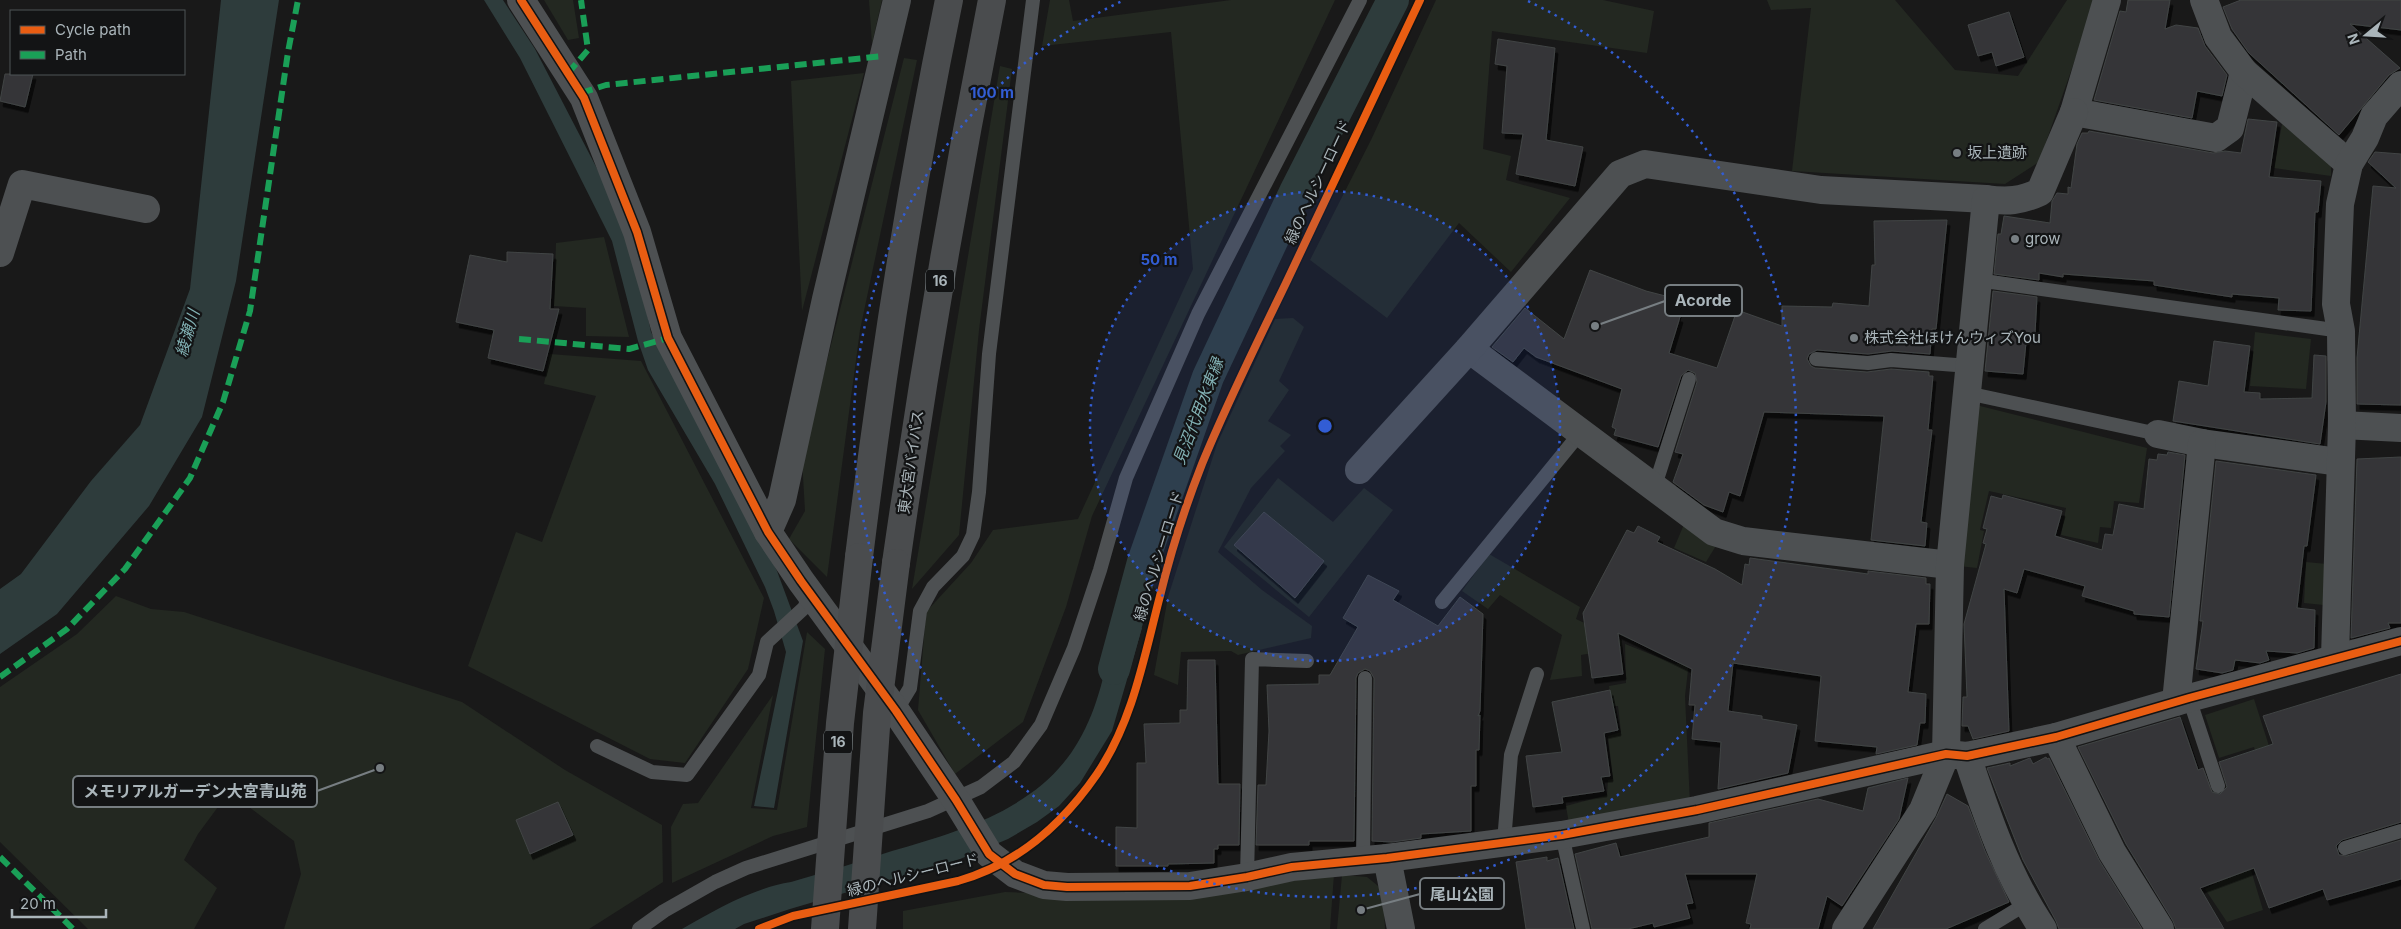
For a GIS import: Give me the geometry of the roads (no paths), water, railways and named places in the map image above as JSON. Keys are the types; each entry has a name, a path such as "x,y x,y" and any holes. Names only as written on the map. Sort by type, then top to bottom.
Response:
{"highway":[{"name":"16","path":"825,929 840,723 859,557 884,372 910,210 949,0"},
{"name":"東大宮バイパス","path":"862,929 877,713 896,563 942,264 992,0"}],"street":[{"path":"521,0 584,98 637,232 668,338 768,532 808,601 896,711 960,806 989,854 1015,874 1044,885 1067,887 1190,886 1247,877 1292,867 1375,859 1562,835 1697,810 1956,755 2056,737 2335,657 2401,641"},
{"path":"768,532 782,500 826,299 897,0"},
{"path":"1359,470 1469,349 1620,174 1645,164 1820,190 1986,199 2007,202 2023,200 2040,192 2074,112 2108,0"},
{"path":"2204,0 2218,37 2244,72 2349,164"},
{"path":"2074,112 2216,138 2230,128 2244,72"},
{"path":"2335,657 2342,425 2341,331 2336,304 2340,204 2349,164 2365,138 2374,116 2401,85"},
{"path":"0,253 22,184 146,209"},
{"path":"1986,199 1950,565 1956,755 2026,904 2042,929"},
{"path":"1469,349 1655,486 1714,532 1744,541 1950,565"},
{"path":"2342,425 2401,428"},
{"path":"2158,434 2202,443 2340,462"},
{"path":"2182,700 2202,443"},
{"path":"2056,737 2112,852 2160,929"},
{"path":"1846,929 1956,755"},
{"path":"1375,859 1401,929"}],"lane":[{"path":"896,711 910,688 920,611 933,587 963,556 973,535 979,492 989,354 1033,0"},
{"path":"639,929 664,911 715,882 746,868 928,810 960,806 1014,762 1041,725 1074,648 1100,570 1126,478 1194,323 1360,0"},
{"path":"1977,280 2341,331"},
{"path":"1816,359 1868,363 1891,360 1970,366"},
{"path":"1655,486 1689,379"},
{"path":"1967,393 2158,434"},
{"path":"1442,602 1581,432"},
{"path":"597,746 652,772 687,775 759,675 767,642 808,601"},
{"path":"1247,877 1252,659 1307,661"},
{"path":"1504,842 1511,755 1538,674"},
{"path":"1366,678 1375,859"},
{"path":"2182,700 2218,786"},
{"path":"2345,848 2401,831"},
{"path":"1562,835 1583,929"},
{"path":"1986,929 2026,904"}],"water":[{"name":"綾瀬川","path":"221,0 279,0 236,281 202,417 149,506 57,614 0,654 0,589 21,574 91,481 140,425 190,289"},
{"path":"484,0 503,0 535,49 619,211 631,240 651,332 739,494 777,571 803,641 774,808 754,806 786,652 774,611 765,587 715,484 648,370 638,341 612,241 520,58"},
{"path":"1114,627 1142,628 1112,731 1080,783 1059,806 1037,822 1008,839 960,859 790,909 744,924 735,929 682,929 749,894 945,835 997,814 1021,800 1043,784 1062,765 1085,729 1097,701"}],"waterway":[{"name":"見沼代用水東縁","path":"1114,669 1143,562 1208,377 1295,192 1393,0"}],"place":[{"name":"坂上遺跡","path":"1957,153"},
{"name":"grow","path":"2015,239"},
{"name":"Acorde","path":"1595,326"},
{"name":"株式会社ほけんウィズYou","path":"1854,338"},
{"name":"メモリアルガーデン大宮青山苑","path":"380,768"},
{"name":"尾山公園","path":"1361,910"}]}
